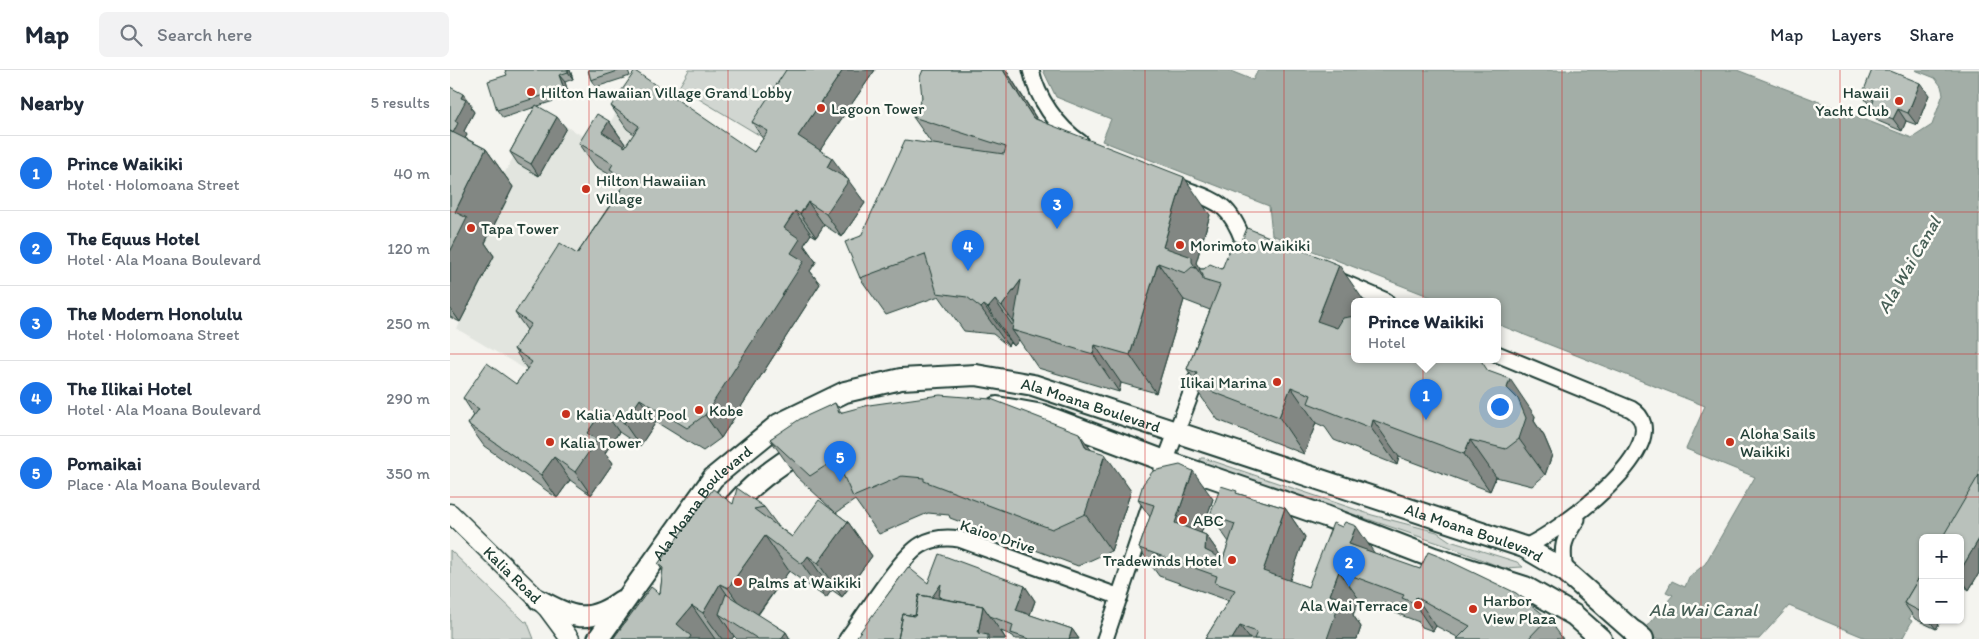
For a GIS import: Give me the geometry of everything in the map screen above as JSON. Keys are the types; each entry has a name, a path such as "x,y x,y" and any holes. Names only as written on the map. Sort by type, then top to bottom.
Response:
{"main road":[{"name":"Ala Moana Boulevard","path":"598,639 714,478 779,424 845,392 901,379 976,375 1033,385 1524,547 1566,571 1638,636"},
{"name":"Ala Moana Boulevard","path":"978,404 1043,415 1165,461 1326,516 1434,558 1525,587 1574,615 1601,639"},
{"name":"Ala Moana Boulevard","path":"716,528 737,501 755,483 824,436"},
{"path":"539,600 564,613 588,618 604,614 628,596"}],"street":[{"path":"1032,70 1040,93 1053,116 1071,136 1092,151"},
{"path":"1163,181 1214,201 1235,219 1243,240 1278,255"},
{"path":"1239,256 1239,248 1243,240"},
{"path":"1322,274 1379,298"},
{"path":"1104,639 1120,597 1165,461 1205,356"},
{"path":"1501,356 1631,409 1640,417 1644,433 1641,446 1628,466 1587,505 1550,535 1524,547"},
{"path":"1566,571 1562,551 1565,537 1587,505"},
{"name":"Kalia Road","path":"450,513 539,600 555,617 570,639"},
{"name":"Kaioo Drive","path":"847,639 907,556 920,545 936,539 959,540 1120,597"}],"shaded area":[{"path":"689,70 805,70 764,138 679,87"},
{"path":"635,82 697,125 530,372 457,329 493,256 481,250 500,181 539,111 597,144"},
{"path":"1201,458 1372,515 1437,532 1450,541 1517,562 1523,567 1503,568 1447,546 1199,461"},
{"path":"450,550 525,622 527,621 534,639 450,639"}],"water":[{"name":"Ala Wai Canal","path":"1043,70 1228,70 1253,80 1258,70 1737,70 1912,138 1932,125 1943,94 1941,86 1935,78 1915,70 1979,70 1979,505 1959,534 1919,534 1919,603 1909,619 1912,621 1902,639 1868,639 1789,606 1759,639 1636,639 1673,595 1666,592 1672,581 1685,587 1689,577 1705,564 1755,477 1686,449 1705,406 1501,326 1501,298 1433,298 1272,235 1269,206 1102,141 1111,119 1056,97"}],"building":[{"name":"Hilton Hawaiian Village Grand Lobby","path":"505,70 568,70 568,72 559,75 564,89 497,110 488,81 507,75"},
{"path":"588,70 621,70 591,80"},
{"path":"786,70 843,70 798,136 832,158 827,167 849,180 826,214 808,202 800,214 795,211 784,228 800,239 791,253 804,261 705,415 687,428 640,399 624,423 603,410 587,433 597,440 575,472 554,457 541,475 468,424 479,409 463,398 487,363 516,384 532,362 514,349 531,324 515,313 560,243 577,254 627,181 610,169 613,164 579,143 597,114 609,121 602,132 625,147 639,126 611,106 635,71 754,152 768,131 752,122"},
{"path":"923,70 1003,70 1033,118 1184,177 1163,247 1192,257 1192,262 1196,268 1192,267 1185,273 1158,263 1130,355 1095,345 1093,354 1012,330 1021,280 1002,306 995,300 988,308 984,305 981,308 967,297 937,293 925,254 860,278 845,242 861,236 905,140 1004,154 1006,147 913,117 922,98 920,77"},
{"name":"Hawaii Yacht Club","path":"1872,70 1888,70 1920,83 1908,113 1898,109 1893,119 1870,110 1874,100 1862,95"},
{"path":"450,87 463,94 461,98 466,100 455,121 458,123 453,133 450,131"},
{"path":"536,105 557,117 531,164 510,152"},
{"path":"450,131 486,149 455,212 467,218 450,252"},
{"path":"1247,228 1339,265 1317,321 1337,328 1343,318 1351,317 1351,363 1483,363 1488,371 1510,379 1507,388 1518,399 1526,418 1519,439 1506,449 1470,440 1464,454 1373,420 1371,428 1308,403 1311,395 1291,387 1279,417 1192,384 1197,373 1187,369 1220,285 1203,280 1203,275 1199,269 1204,269 1210,264 1222,269 1233,240 1241,243"},
{"path":"940,395 991,399 1079,433 1086,448 1105,454 1085,514 1052,529 924,481 924,478 902,476 853,497 836,459 810,476 770,439 800,419 835,403 839,413 869,405"},
{"path":"1180,465 1193,471 1175,523 1206,535 1205,550 1223,559 1235,524 1210,515 1221,486 1237,491 1236,493 1285,508 1263,571 1308,587 1333,523 1342,527 1345,522 1356,526 1349,544 1420,569 1428,552 1516,593 1548,618 1528,639 1457,639 1470,626 1416,597 1414,603 1402,598 1404,595 1339,571 1330,595 1341,599 1327,639 1254,639 1257,632 1240,626 1232,639 1205,639 1235,590 1215,583 1217,576 1139,548 1154,505 1138,500 1143,484 1153,471"},
{"path":"1979,475 1979,539 1964,564 1964,534 1944,534"},
{"path":"737,488 764,507 754,509 792,537 819,500 848,522 818,563 808,556 802,564 765,536 728,588 720,584 703,613 692,606 677,624 691,636 689,639 613,639 651,587 660,594 663,568 658,564 713,489 733,504"},
{"path":"939,554 1025,586 1016,610 1072,629 1069,639 1029,639 1011,633 1013,625 990,616 983,606 939,597 941,584 932,597 919,595 915,616 903,614 898,639 855,639 908,567 928,583"},
{"path":"1919,578 1919,611 1904,603"},
{"path":"726,594 786,632 781,639 758,639 719,614"},
{"path":"919,595 983,606 978,633 988,635 988,639 898,639 903,614 915,616"}],"place":[{"name":"Hilton Hawaiian Village Grand Lobby","path":"531,92"},
{"name":"Hawaii Yacht Club","path":"1899,101"},
{"name":"Lagoon Tower","path":"821,108"},
{"name":"Hilton Hawaiian Village","path":"586,189"},
{"name":"Tapa Tower","path":"471,228"},
{"name":"The Modern Honolulu","path":"1057,229"},
{"name":"Morimoto Waikiki","path":"1180,245"},
{"name":"The Ilikai Hotel","path":"968,271"},
{"name":"Ilikai Marina","path":"1277,382"},
{"name":"Kobe","path":"699,410"},
{"name":"Kalia Adult Pool","path":"566,414"},
{"name":"Prince Waikiki","path":"1426,420"},
{"name":"Kalia Tower","path":"550,442"},
{"name":"Aloha Sails Waikiki","path":"1730,442"},
{"name":"Pomaikai","path":"840,482"},
{"name":"ABC","path":"1183,520"},
{"name":"Tradewinds Hotel","path":"1232,560"},
{"name":"Palms at Waikiki","path":"738,582"},
{"name":"The Equus Hotel","path":"1349,587"},
{"name":"Ala Wai Terrace","path":"1418,605"},
{"name":"Harbor View Plaza","path":"1473,609"}]}
